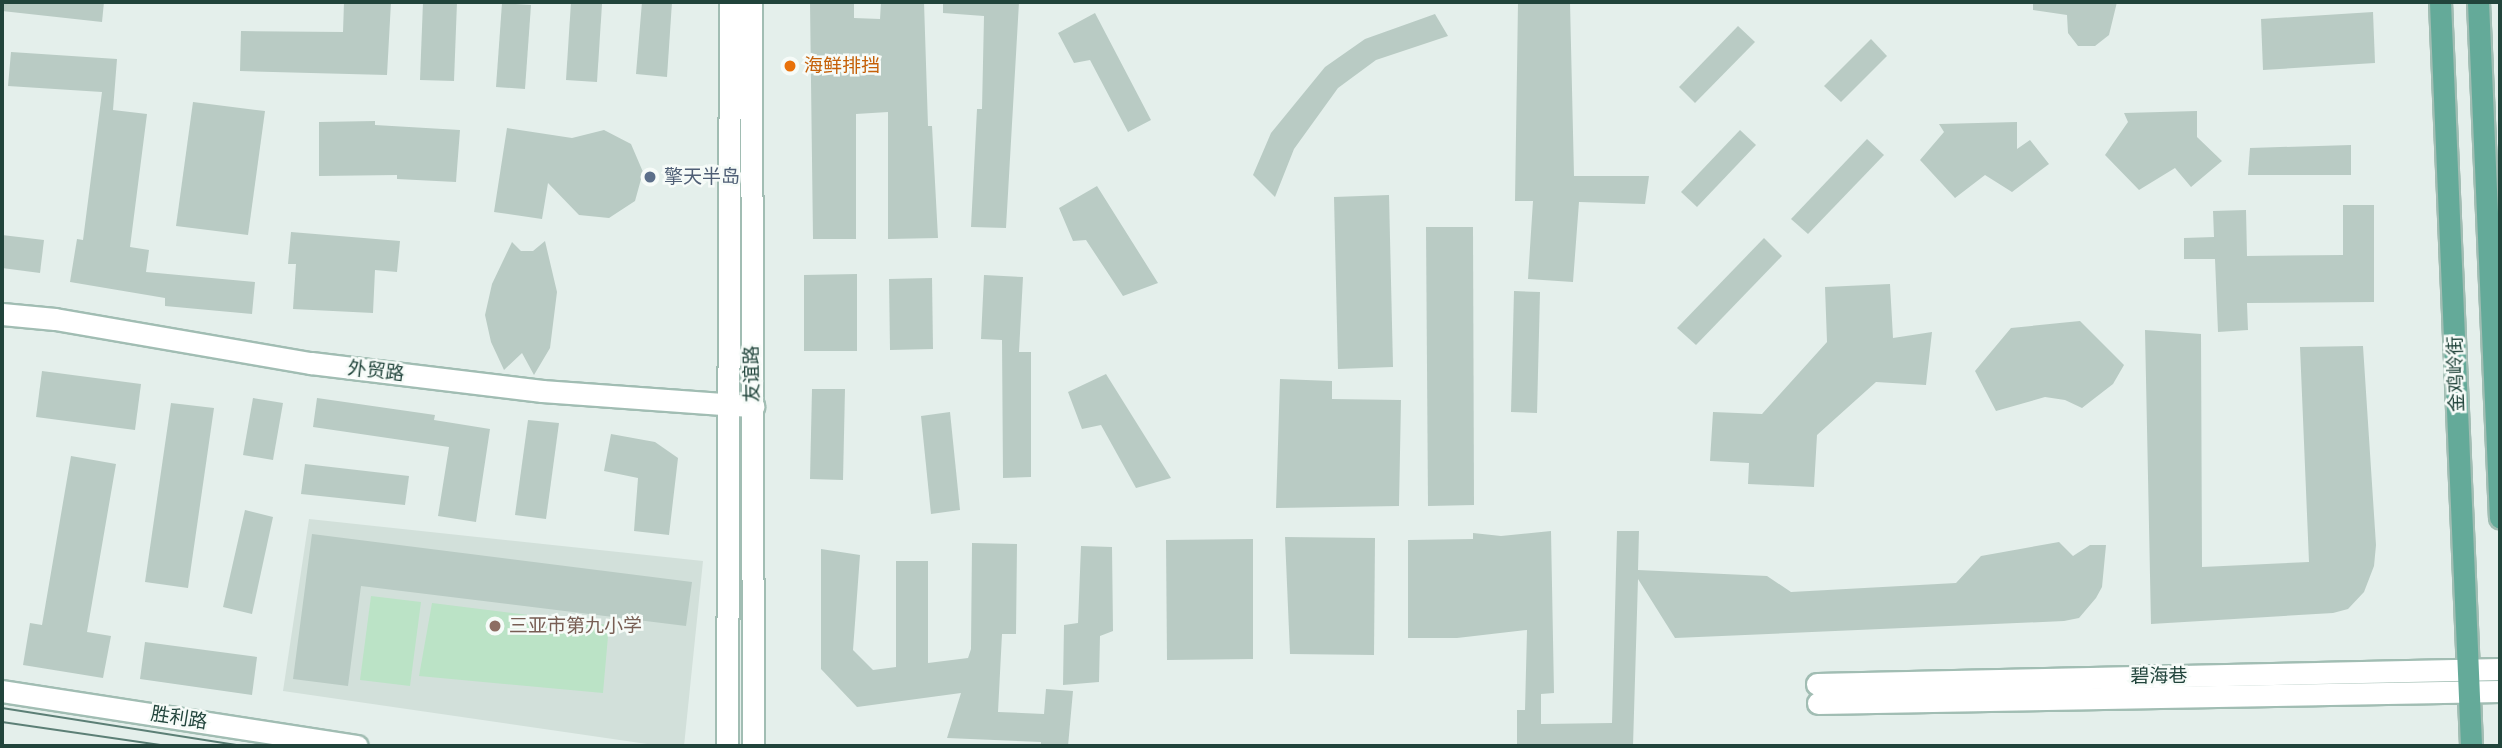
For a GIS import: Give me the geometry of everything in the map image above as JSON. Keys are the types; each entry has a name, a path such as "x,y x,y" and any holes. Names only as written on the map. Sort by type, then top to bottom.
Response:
{"main road":[{"name":"金鸡岭街","path":"2440,2 2471,746"},
{"name":"金鸡岭街","path":"2478,2 2500,519"}],"street":[{"name":"友谊路","path":"727,746 730,2"},
{"name":"友谊路","path":"751,2 753,746"},
{"name":"外贸路","path":"2,314 55,319 311,363 542,391 753,406"},
{"name":"碧海巷","path":"2500,669 1818,693 2500,691"},
{"name":"胜利路","path":"2,691 357,746"}],"shaded area":[{"name":"三亚市第九小学","path":"309,519 703,561 684,746 661,746 283,691"}],"green space":[{"path":"371,596 421,602 410,686 360,680"},
{"path":"432,603 609,625 603,693 419,676"}],"building":[{"path":"3,2 104,2 102,22 2,11"},
{"path":"344,2 391,2 387,75 240,71 241,31 343,32"},
{"path":"423,2 457,2 454,81 420,80"},
{"path":"571,2 602,4 597,82 566,80"},
{"path":"642,2 672,2 667,77 636,74"},
{"path":"810,2 854,2 854,18 880,19 881,2 924,2 928,126 932,126 938,238 888,239 888,112 856,114 856,239 813,239"},
{"path":"943,2 1019,2 1006,228 971,227 977,109 982,109 984,16 943,13"},
{"path":"1518,2 1570,2 1574,176 1649,176 1645,204 1579,202 1573,282 1528,279 1533,201 1515,201"},
{"path":"2033,2 2117,2 2109,35 2095,46 2078,46 2068,33 2067,15 2033,10"},
{"path":"502,3 531,5 525,89 496,87"},
{"path":"2373,12 2375,63 2263,70 2261,19"},
{"path":"1095,13 1151,120 1128,132 1090,60 1074,63 1058,33"},
{"path":"1435,14 1448,36 1376,60 1338,88 1294,149 1275,197 1253,175 1271,133 1325,67 1365,39"},
{"path":"1738,26 1755,42 1695,103 1679,87"},
{"path":"1871,39 1887,56 1841,102 1824,86"},
{"path":"11,52 117,59 113,110 147,114 130,247 149,250 146,272 255,282 252,314 165,306 165,298 70,282 77,239 83,240 102,92 8,86"},
{"path":"193,102 265,111 248,235 176,226"},
{"path":"2197,111 2197,137 2222,161 2191,187 2175,168 2139,190 2105,155 2128,122 2124,113"},
{"path":"375,121 375,125 460,130 456,182 397,179 397,175 319,176 319,122"},
{"path":"2017,122 2017,149 2030,140 2049,164 2012,192 1985,175 1955,198 1920,160 1944,132 1939,124"},
{"path":"507,128 572,138 604,130 631,144 643,172 635,201 609,218 579,215 548,183 542,219 494,212"},
{"path":"1740,130 1756,145 1697,207 1681,192"},
{"path":"1867,139 1884,155 1808,234 1791,219"},
{"path":"2351,145 2351,175 2248,175 2250,148"},
{"path":"1097,186 1158,283 1123,296 1086,240 1073,241 1059,208"},
{"path":"1389,195 1393,367 1338,369 1334,197"},
{"path":"2343,205 2374,205 2374,302 2247,303 2248,330 2218,332 2215,259 2184,259 2184,238 2214,237 2213,211 2246,210 2247,256 2343,255"},
{"path":"1426,227 1473,227 1474,505 1428,506"},
{"path":"291,232 400,241 397,272 375,270 373,313 293,309 296,264 288,264"},
{"path":"2,235 44,240 40,273 2,268"},
{"path":"1764,238 1782,256 1696,345 1677,328"},
{"path":"545,241 557,292 550,348 534,375 522,353 504,370 491,342 485,315 492,284 512,242 521,251 533,251"},
{"path":"857,274 857,351 804,351 804,275"},
{"path":"984,275 1023,277 1019,352 1031,352 1031,477 1003,478 1002,340 981,339"},
{"path":"932,278 933,349 890,350 889,279"},
{"path":"1890,284 1893,338 1932,332 1926,385 1876,382 1817,435 1814,487 1748,484 1749,463 1710,461 1713,412 1762,414 1827,342 1825,287"},
{"path":"1514,291 1540,292 1537,413 1511,412"},
{"path":"2080,321 2124,365 2113,384 2082,408 2065,400 2045,397 1996,411 1975,371 2011,328"},
{"path":"2145,330 2201,334 2202,567 2309,562 2300,347 2363,346 2376,545 2374,566 2364,592 2348,609 2333,613 2151,624"},
{"path":"42,371 141,384 135,430 36,417"},
{"path":"1106,374 1171,478 1136,488 1101,425 1082,429 1068,392"},
{"path":"1280,379 1332,381 1332,399 1401,400 1399,506 1276,508"},
{"path":"812,389 845,389 843,480 810,479"},
{"path":"253,398 283,403 273,460 243,455"},
{"path":"317,398 435,415 434,420 490,429 476,522 438,516 449,447 313,427"},
{"path":"171,403 214,408 188,588 145,582"},
{"path":"950,412 960,510 931,514 921,416"},
{"path":"528,420 559,423 546,519 515,515"},
{"path":"611,434 655,442 678,458 669,535 634,531 638,478 604,471"},
{"path":"71,456 116,464 87,632 111,636 103,678 23,665 30,623 42,625"},
{"path":"305,464 409,476 405,505 301,494"},
{"path":"245,510 273,517 252,614 223,607"},
{"path":"1551,531 1554,693 1541,694 1541,724 1612,723 1617,531 1639,531 1638,570 1767,576 1791,592 1956,583 1981,556 2059,542 2073,556 2090,545 2106,545 2102,587 2096,598 2079,618 2064,621 1675,638 1638,579 1633,746 1517,746 1517,710 1525,710 1527,630 1457,638 1408,638 1408,540 1473,539 1473,533 1501,536"},
{"path":"312,534 692,582 686,626 361,586 348,686 293,679"},
{"path":"1285,537 1375,538 1374,655 1290,654"},
{"path":"1253,539 1253,659 1167,660 1166,540"},
{"path":"972,543 1017,544 1016,634 1002,634 998,712 1044,714 1046,689 1073,691 1068,746 1041,746 1041,742 947,738 961,693 857,707 821,669 821,549 860,555 853,650 873,670 896,667 896,561 928,561 928,663 968,658 971,649"},
{"path":"1081,546 1112,547 1113,631 1100,636 1099,682 1063,685 1064,625 1078,623"},
{"path":"145,642 257,657 252,695 140,679"}],"tram line":[{"path":"2,708 241,746"},
{"path":"2,722 167,746"}],"place":[{"name":"海鲜排挡","path":"790,66"},
{"name":"擎天半岛","path":"650,177"},
{"name":"三亚市第九小学","path":"495,626"}]}
